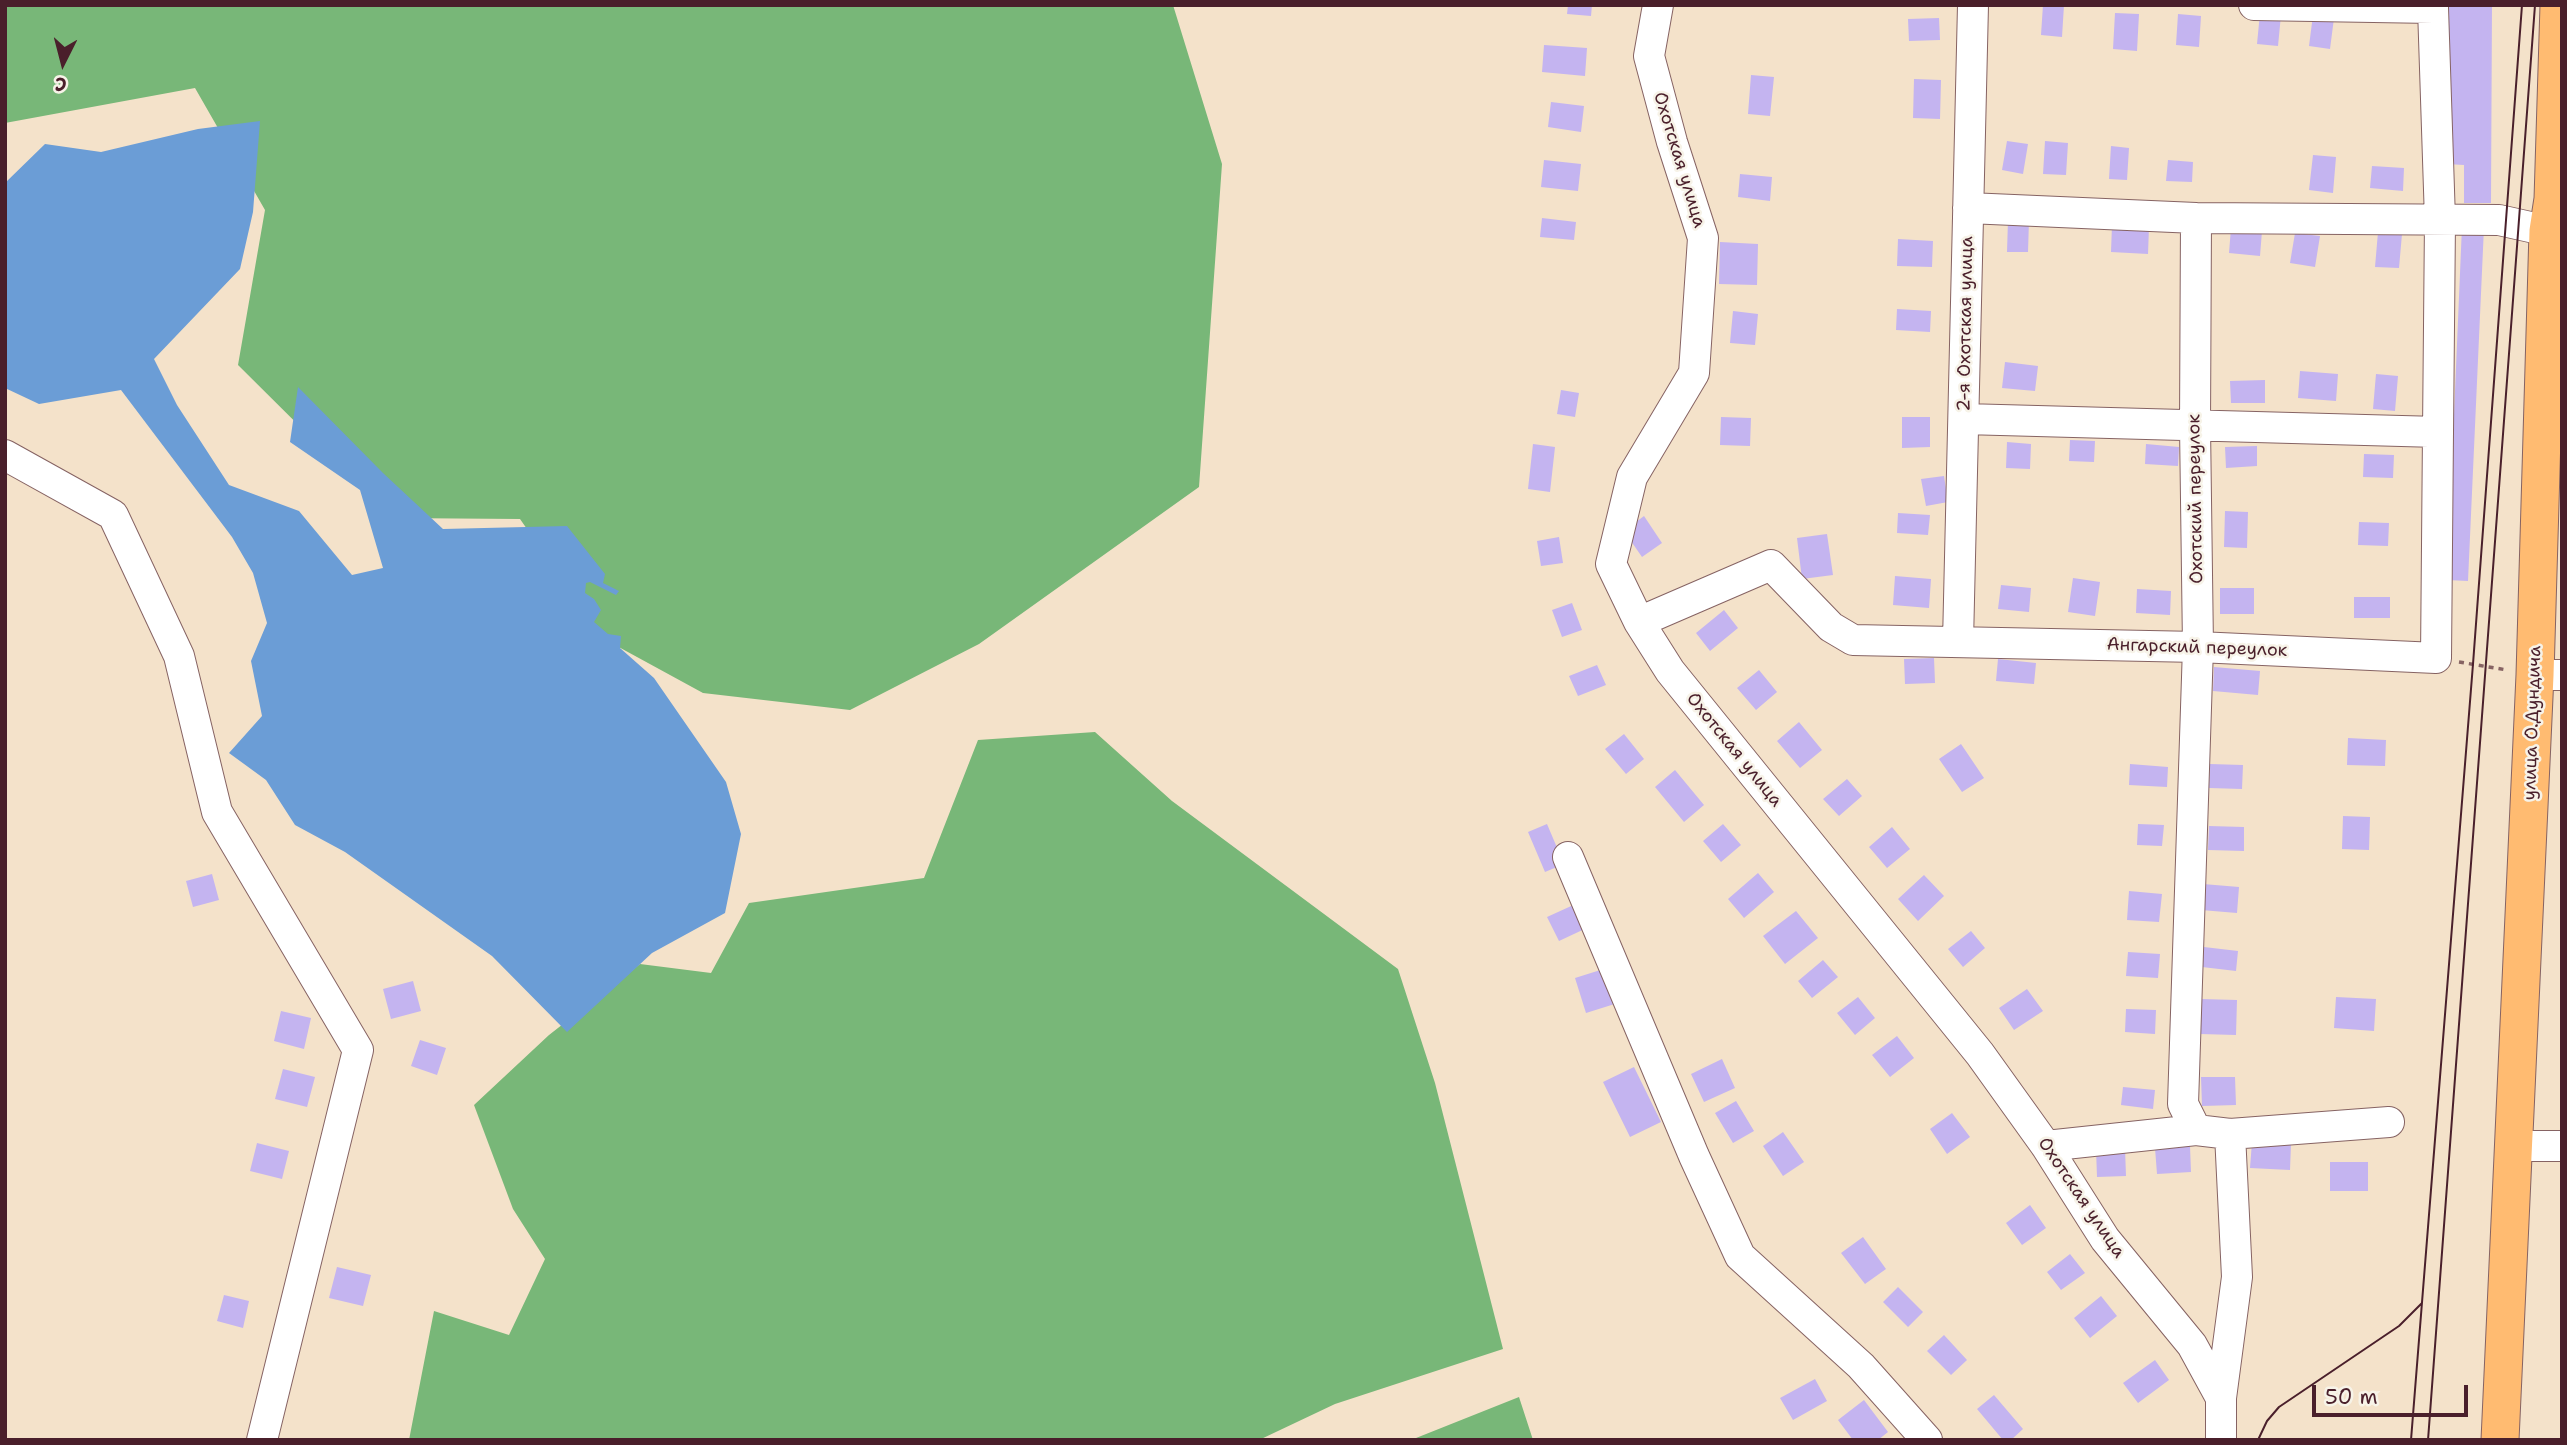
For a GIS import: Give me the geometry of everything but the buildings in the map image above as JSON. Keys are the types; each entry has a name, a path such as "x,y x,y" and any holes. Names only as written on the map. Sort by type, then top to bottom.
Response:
{"main road":[{"name":"улица О.Дундича","path":"2500,1440 2515,1146 2549,675 2558,5"}],"street":[{"name":"Охотская улица","path":"1658,5 1650,56 1672,142 1703,238 1694,373 1632,477 1611,564 1639,622 1670,671 1980,1054 2046,1146 2105,1239 2192,1345 2221,1398"},
{"name":"2-я Охотская улица","path":"1958,642 1973,5"},
{"path":"2254,5 2433,7 2440,220 2437,658"},
{"path":"1968,208 2196,218 2440,220 2499,220 2554,210"},
{"name":"Охотский переулок","path":"2196,218 2198,647 2183,1104 2196,1130"},
{"path":"1964,419 2438,432"},
{"path":"5,455 113,514 179,656 217,812 358,1050 262,1440"},
{"name":"Ангарский переулок","path":"1639,622 1771,565 1831,627 1853,640 2198,647 2437,658"},
{"path":"1568,857 1694,1156 1740,1256 1861,1366 1927,1440"},
{"path":"2046,1146 2196,1130 2230,1134 2389,1122"},
{"path":"2221,1440 2221,1398 2237,1277 2230,1134"},
{"path":"2515,1146 2562,1146"}],"path":[{"path":"2437,658 2549,675"}],"green space":[{"path":"5,5 1173,5 1222,164 1199,487 979,644 850,710 703,693 604,639 520,519 392,518 238,365 265,210 195,88 5,123"},
{"path":"1095,732 1172,801 1398,969 1435,1083 1503,1349 1335,1404 1259,1440 409,1440 434,1311 509,1335 545,1259 513,1209 474,1105 549,1035 640,964 711,973 749,903 924,878 978,740"},
{"path":"1519,1397 1533,1440 1411,1440"}],"water":[{"path":"260,121 253,212 240,269 154,359 177,405 229,485 299,511 352,575 383,568 360,490 290,442 298,387 443,529 567,526 605,574 603,583 619,591 616,595 590,582 586,583 585,593 594,599 601,610 594,622 608,634 621,636 620,648 654,678 726,782 741,834 725,913 652,953 567,1032 492,956 345,852 295,825 266,780 229,753 262,716 251,661 267,623 253,573 232,537 121,390 39,404 5,388 5,183 45,144 101,152 198,129"}],"tram line":[{"path":"2411,1440 2522,5"},
{"path":"2428,1440 2535,5"},
{"path":"2258,1440 2267,1421 2279,1407 2399,1326 2422,1303"}]}
